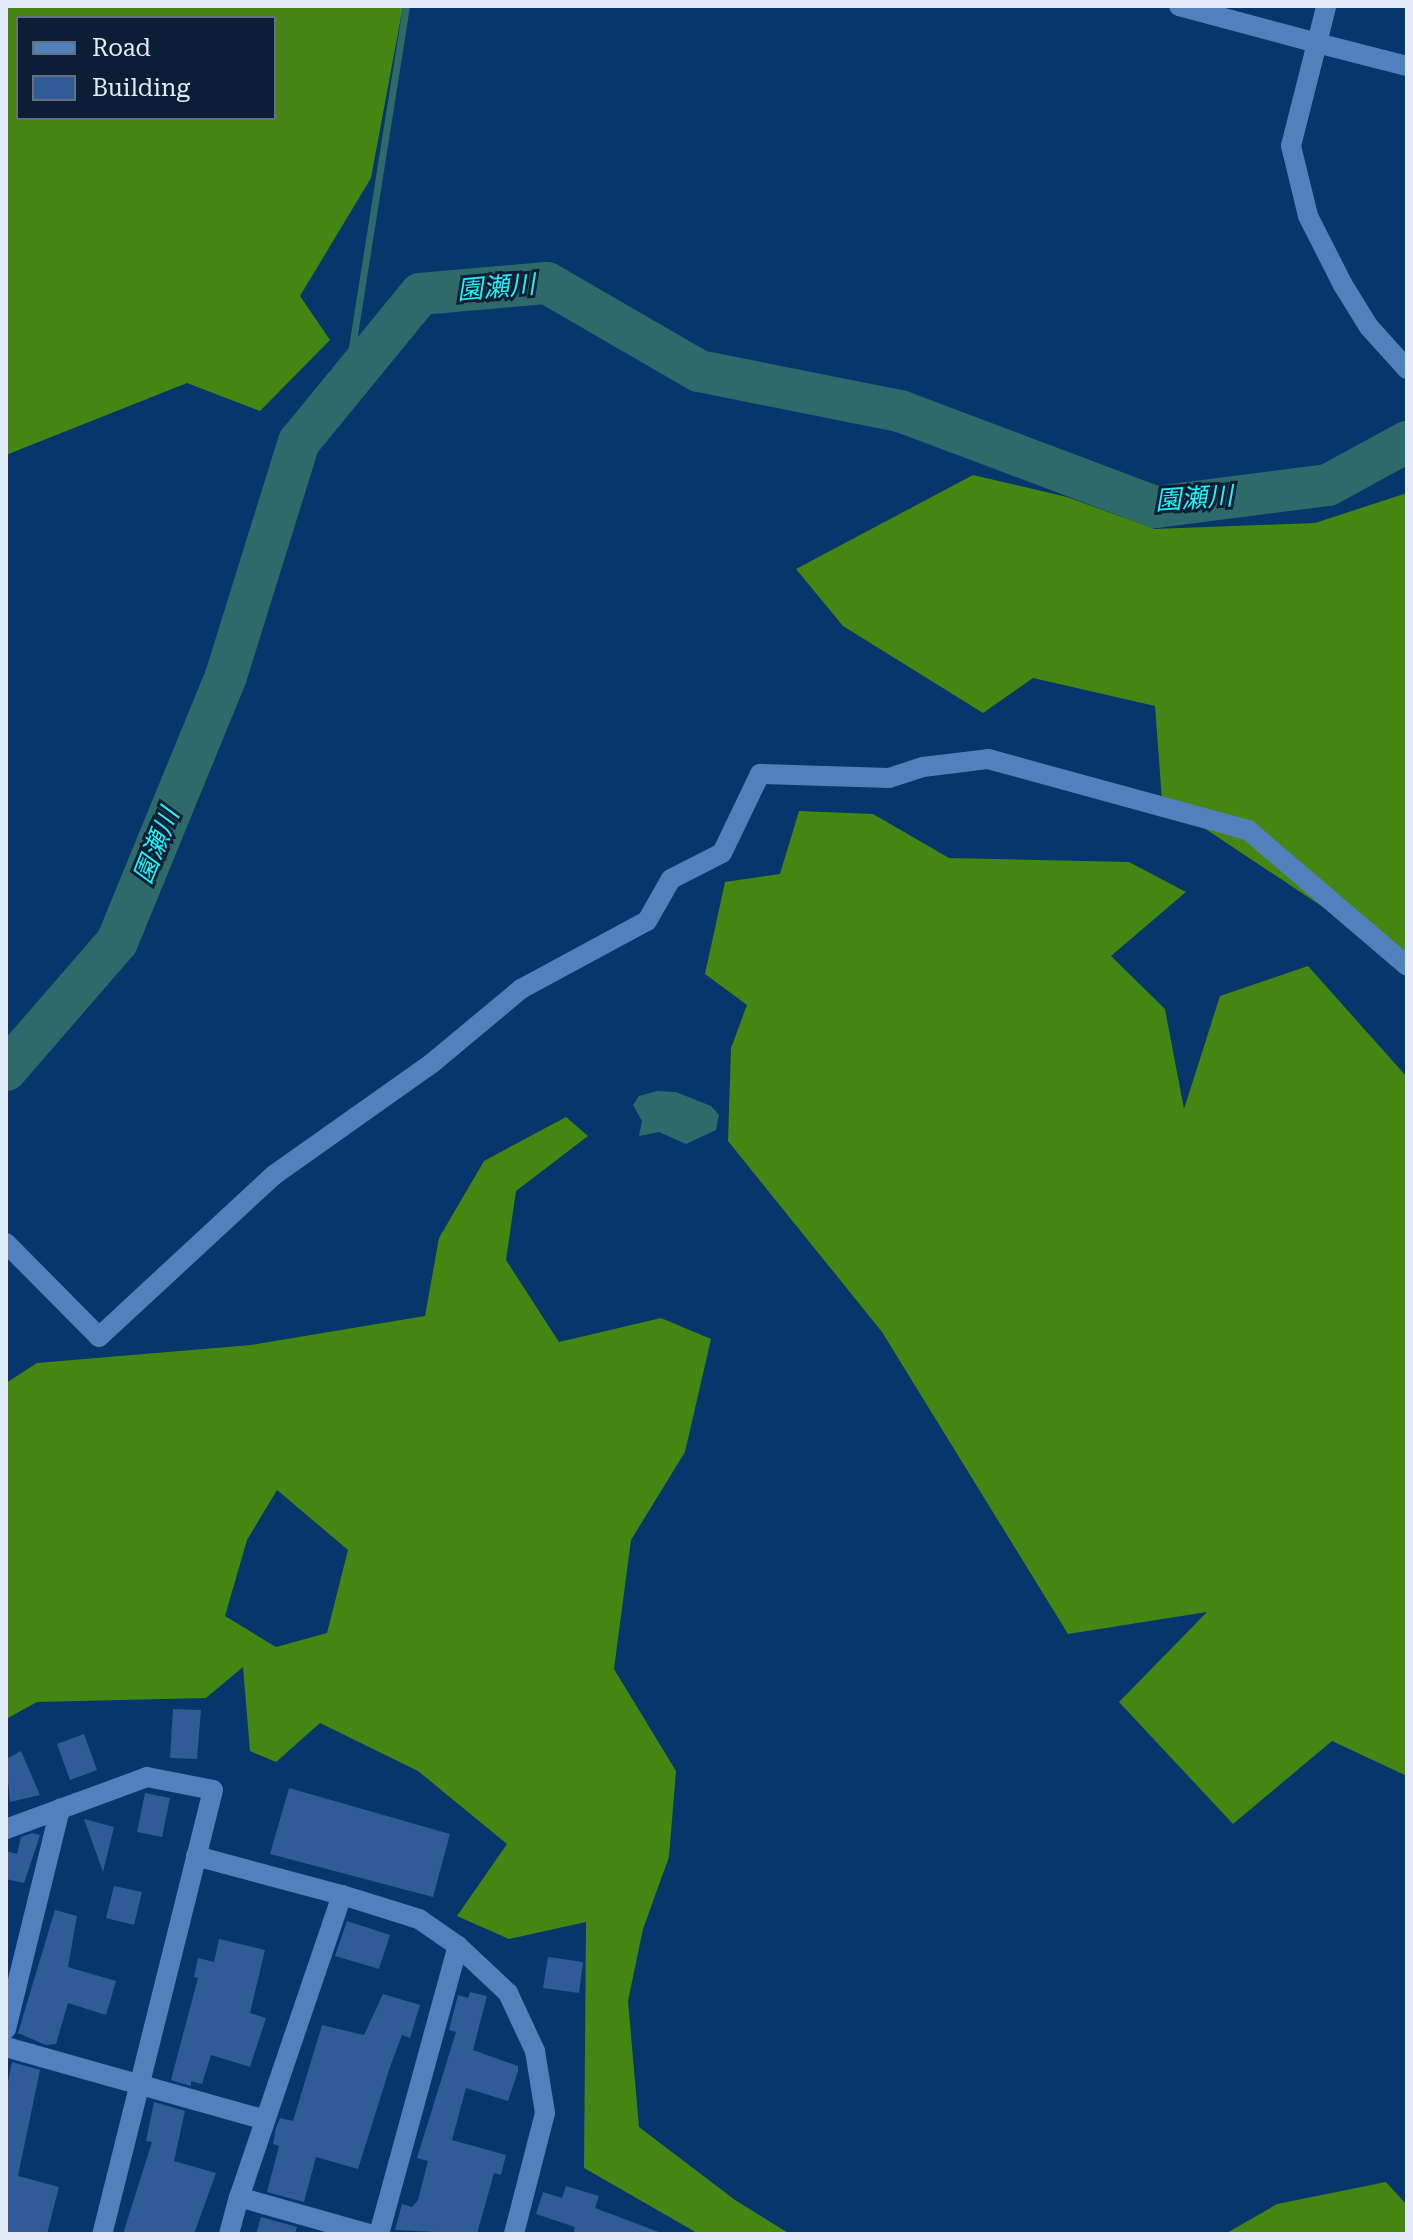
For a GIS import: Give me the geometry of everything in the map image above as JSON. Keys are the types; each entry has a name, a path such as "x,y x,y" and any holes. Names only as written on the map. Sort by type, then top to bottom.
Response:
{"street":[{"path":"1179,6 1407,66"},
{"path":"1326,6 1291,146 1308,216 1369,327 1407,369"},
{"path":"6,1243 99,1337 274,1175 431,1064 521,989 647,921 671,879 722,853 760,774 889,778 923,767 988,759 1248,830 1407,966"},
{"path":"6,1829 147,1777 213,1790 102,2234"},
{"path":"6,2029 60,1809"},
{"path":"196,1856 419,1919 458,1946 508,1993 535,2051 545,2113 514,2234"},
{"path":"229,2234 342,1895"},
{"path":"379,2234 458,1946"},
{"path":"6,2047 265,2120"},
{"path":"239,2197 369,2234"}],"green space":[{"path":"6,6 403,6 371,178 300,296 330,340 260,411 187,383 6,455"},
{"path":"973,475 1067,497 1155,529 1315,523 1407,493 1407,963 1162,800 1155,706 1033,678 983,713 843,626 796,569"},
{"path":"799,811 873,814 949,858 1129,862 1186,892 1111,956 1165,1009 1184,1109 1220,996 1308,966 1407,1077 1407,1776 1332,1741 1233,1824 1119,1702 1207,1612 1068,1634 882,1332 728,1141 731,1048 747,1005 705,974 725,882 780,874"},
{"path":"566,1117 588,1136 516,1191 506,1260 559,1342 661,1318 711,1339 685,1452 631,1540 614,1669 676,1771 669,1857 643,1929 628,2001 639,2127 735,2200 790,2234 699,2234 584,2168 586,1922 509,1939 457,1916 507,1844 418,1771 320,1723 276,1762 250,1751 243,1667 206,1698 37,1702 6,1719 6,1383 37,1363 251,1345 425,1316 439,1238 484,1161","holes":["277,1490 348,1550 327,1633 276,1647 225,1616 247,1540"]},
{"path":"1386,2182 1407,2205 1407,2234 1225,2234 1277,2204"}],"shaded area":[{"path":"657,1091 676,1092 711,1106 719,1115 716,1130 686,1144 659,1132 639,1136 642,1121 633,1105 639,1096"}],"building":[{"path":"173,1709 201,1710 197,1759 170,1758"},
{"path":"84,1734 97,1770 70,1780 57,1744"},
{"path":"21,1751 40,1795 10,1802 6,1759"},
{"path":"289,1788 450,1834 433,1897 270,1854"},
{"path":"145,1793 170,1798 162,1837 137,1832"},
{"path":"84,1819 114,1827 103,1872"},
{"path":"32,1833 40,1835 24,1883 6,1879 6,1851 17,1854 21,1837"},
{"path":"114,1886 142,1892 134,1925 106,1918"},
{"path":"55,1910 77,1916 68,1967 116,1981 106,2015 68,2003 56,2044 46,2045 18,2033"},
{"path":"347,1921 390,1935 379,1969 335,1956"},
{"path":"219,1939 265,1950 250,2013 266,2018 250,2067 211,2055 202,2084 191,2081 191,2086 171,2080 198,1978 194,1977 198,1958 214,1962"},
{"path":"548,1957 583,1962 579,1993 543,1988"},
{"path":"470,1992 487,1996 473,2050 518,2066 518,2071 508,2101 466,2088 452,2140 506,2155 501,2175 494,2173 477,2234 395,2230 402,2204 412,2207 418,2200 428,2161 417,2158 456,2032 449,2030 458,1995 468,1998"},
{"path":"383,1994 420,2005 410,2038 402,2035 358,2169 316,2157 304,2202 267,2192 279,2146 273,2144 276,2128 280,2118 293,2121 322,2025 364,2035"},
{"path":"12,2062 40,2070 18,2176 59,2187 47,2234 6,2234 6,2091"},
{"path":"154,2102 185,2111 174,2161 216,2173 194,2234 123,2234 152,2142 146,2141"},
{"path":"566,2186 599,2196 595,2208 664,2234 573,2234 575,2227 536,2214 543,2192 562,2198"},
{"path":"261,2217 297,2227 295,2234 256,2234"}],"waterway":[{"path":"346,385 406,6"},
{"name":"園瀬川","path":"6,1070 117,942 226,676 299,442 420,294 547,283 699,371 900,411 1156,507 1328,485 1407,442"}]}
